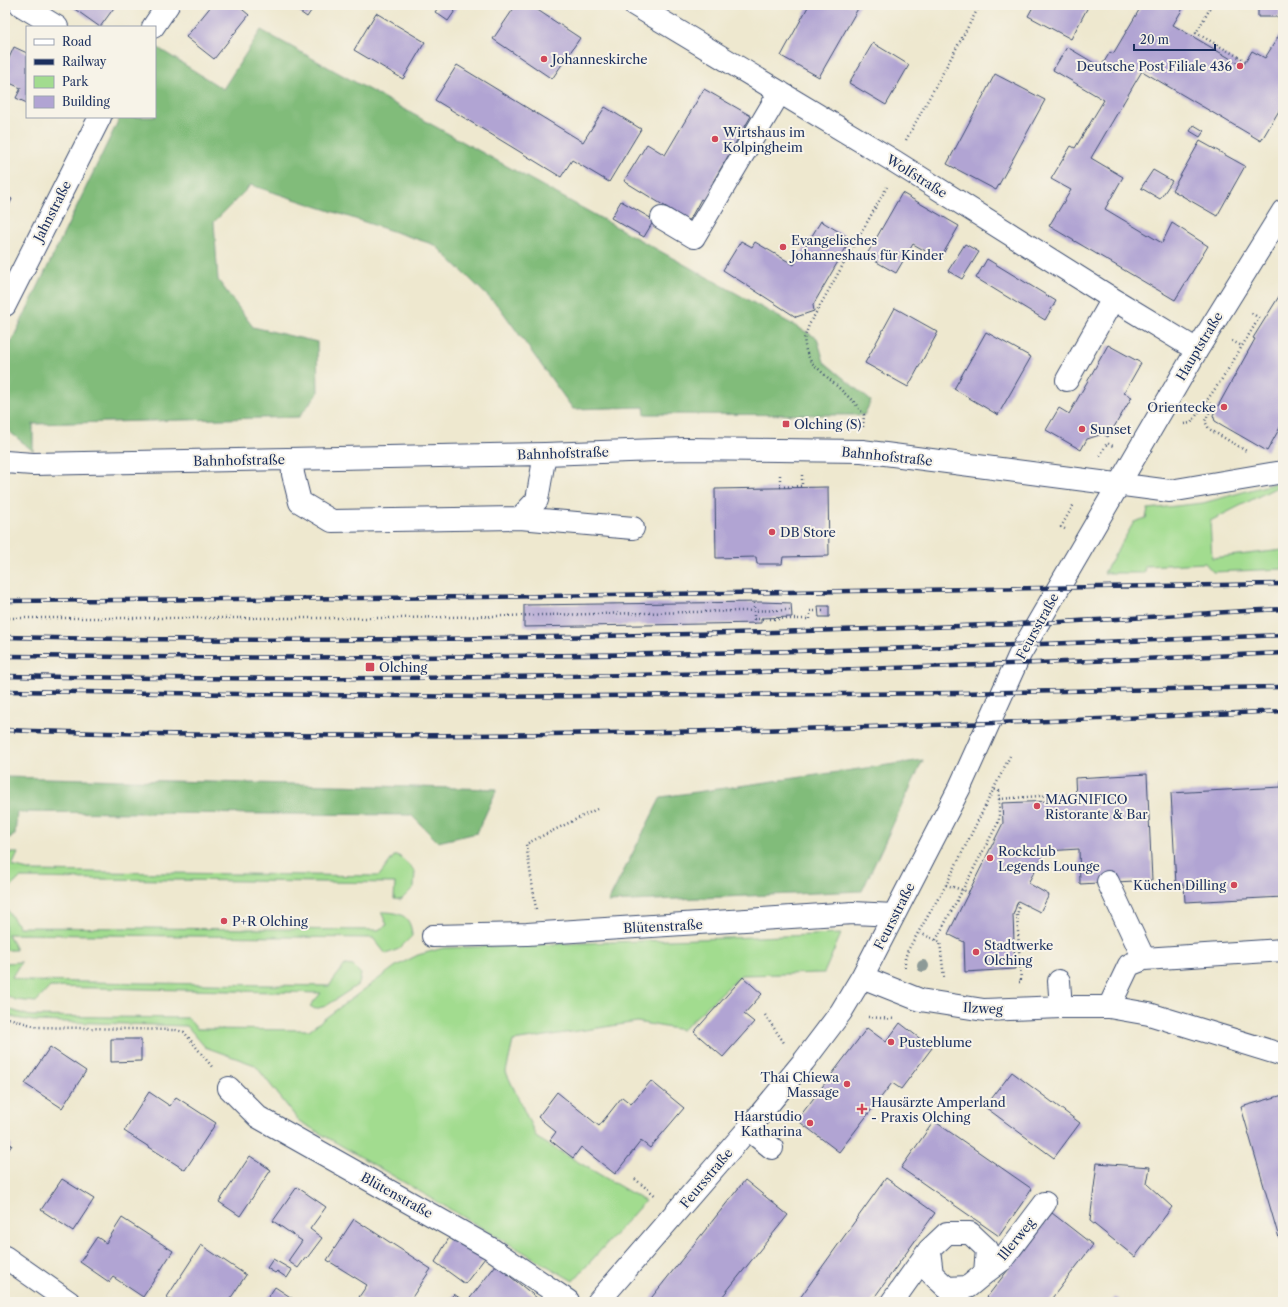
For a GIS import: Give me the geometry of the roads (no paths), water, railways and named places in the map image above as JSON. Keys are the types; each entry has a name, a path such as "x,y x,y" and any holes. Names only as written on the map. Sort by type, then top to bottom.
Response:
{"street":[{"path":"21,5 55,26"},
{"path":"154,26 168,5"},
{"name":"Wolfstraße","path":"636,5 894,161 1197,350"},
{"path":"662,218 694,237 780,92"},
{"name":"Jahnstraße","path":"5,305 99,118"},
{"name":"Hauptstraße","path":"1119,484 1197,350 1283,211"},
{"path":"1067,380 1113,299"},
{"name":"Bahnhofstraße","path":"5,462 33,464 545,454 685,449 862,451 1170,491 1218,484 1280,466"},
{"path":"520,518 537,500 545,454"},
{"path":"292,459 293,474 300,502 332,521 520,518 633,528"},
{"name":"Feursstraße","path":"598,1302 748,1129 804,1061 841,1012 862,977 960,787 1020,654 1119,484"},
{"path":"1115,882 1144,959"},
{"name":"Blütenstraße","path":"433,936 528,934 853,913 894,916"},
{"path":"1109,1007 1129,965 1144,959 1283,950"},
{"name":"Ilzweg","path":"862,977 920,1000 984,1010 1109,1007 1149,1014 1283,1056"},
{"path":"1059,981 1061,1007"},
{"name":"Blütenstraße","path":"229,1088 258,1117 490,1248 568,1301"},
{"path":"748,1129 772,1148"},
{"name":"Illerweg","path":"929,1250 932,1274 947,1288 968,1287 1000,1261 1045,1203"},
{"name":"Illerweg","path":"892,1302 929,1250 947,1233 970,1233 986,1249 985,1272"},
{"path":"5,1257 69,1302"}],"railway":[{"path":"5,601 483,597 1283,584"},
{"path":"5,637 251,640 619,636 1025,624 1283,609"},
{"path":"5,656 324,657 644,654 964,647 1283,635"},
{"path":"5,676 324,678 644,675 964,666 1283,653"},
{"path":"5,691 480,697 959,693 1283,687"},
{"path":"5,730 240,735 575,734 980,724 1283,711"}],"place":[{"name":"Johanneskirche","path":"544,59"},
{"name":"Deutsche Post Filiale 436","path":"1240,66"},
{"name":"Wirtshaus im Kolpingheim","path":"715,139"},
{"name":"Evangelisches Johanneshaus für Kinder","path":"783,247"},
{"name":"Orientecke","path":"1224,407"},
{"name":"Olching (S)","path":"786,424"},
{"name":"Sunset","path":"1082,429"},
{"name":"DB Store","path":"772,532"},
{"name":"Olching","path":"370,667"},
{"name":"MAGNIFICO Ristorante & Bar","path":"1037,806"},
{"name":"Rockclub Legends Lounge","path":"990,858"},
{"name":"Küchen Dilling","path":"1234,885"},
{"name":"P+R Olching","path":"224,921"},
{"name":"Stadtwerke Olching","path":"976,952"},
{"name":"Pusteblume","path":"891,1042"},
{"name":"Thai Chiewa Massage","path":"847,1084"},
{"name":"Hausärzte Amperland - Praxis Olching","path":"862,1109"},
{"name":"Haarstudio Katharina","path":"810,1123"}]}
